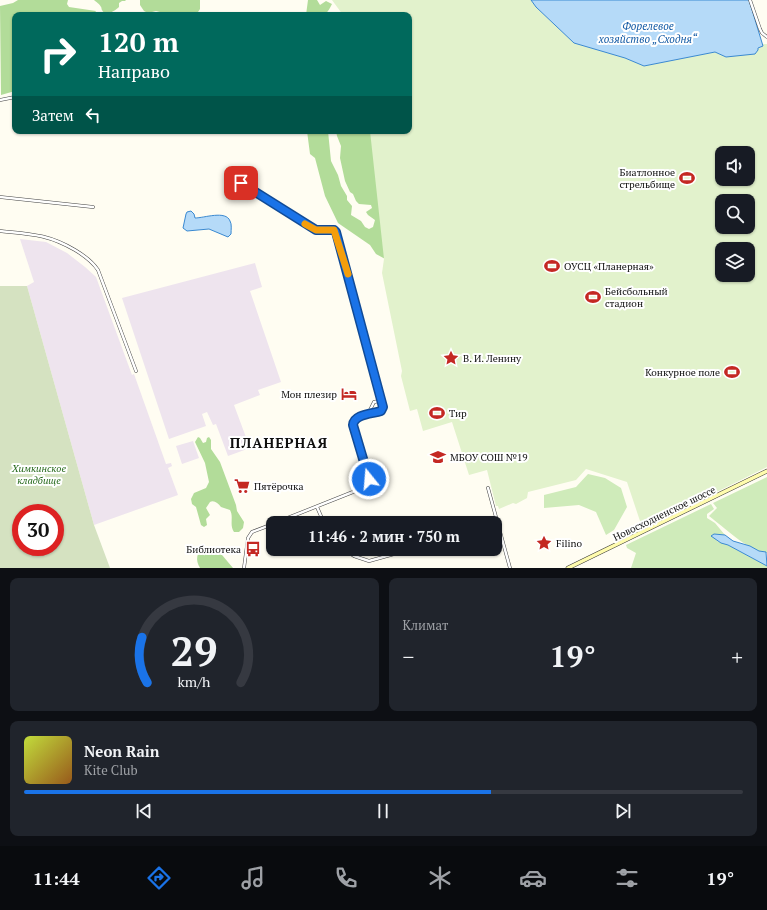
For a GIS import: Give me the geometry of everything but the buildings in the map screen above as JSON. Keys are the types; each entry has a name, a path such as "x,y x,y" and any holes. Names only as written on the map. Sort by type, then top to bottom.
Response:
{"main road":[{"name":"Новосходненское шоссе","path":"568,568 767,471"}],"street":[{"path":"750,0 760,29 767,37"},
{"path":"0,100 12,98"},
{"path":"232,179 250,188 316,230 334,230 336,232 383,405 382,410 354,420 353,425 369,479 368,484 363,488 293,516"},
{"path":"0,197 93,207"},
{"path":"0,231 36,234 55,239 85,256 93,263 98,270 136,371"},
{"path":"368,414 374,402 377,401 380,396"},
{"path":"377,401 381,402 383,405"},
{"path":"372,407 374,411 377,412"},
{"path":"488,488 496,516"},
{"path":"317,507 321,516"},
{"path":"244,568 248,538 252,532 266,526"},
{"path":"502,540 510,568"},
{"path":"354,556 369,561 387,556"}],"shaded area":[{"path":"20,239 46,242 67,253 96,277 132,375 134,374 166,464 171,463 172,466 168,468 178,495 94,525 27,286 34,282"},
{"path":"255,263 262,287 250,291 281,382 258,390 260,395 234,405 250,448 228,456 216,424 213,425 207,412 202,414 206,426 169,439 122,298"},
{"path":"193,441 199,458 182,464 176,446"}],"green space":[{"path":"18,0 68,0 67,4 69,7 96,11 12,12 12,92 1,95 0,6 13,3"},
{"path":"94,0 126,1 119,3 119,7 113,12 103,12 100,5"},
{"path":"140,0 200,0 200,9 198,12 146,12 140,5"},
{"path":"308,0 317,0 320,5 326,1 332,4 327,12 306,12"},
{"name":"ОУСЦ «Планерная»","path":"332,0 531,0 536,7 574,43 625,58 644,66 715,52 726,57 756,51 763,46 762,44 767,44 767,467 648,526 640,521 627,482 586,469 576,480 528,492 527,498 516,504 513,503 499,509 498,506 496,506 487,470 469,475 452,422 423,431 417,409 410,411 401,376 402,371 382,273 384,259 370,134 412,134 412,12 341,12"},
{"path":"307,134 328,134 331,161 338,175 341,186 347,196 347,200 352,206 351,215 361,221 365,227 369,229 373,227 375,220 366,212 372,208 371,205 359,204 350,192 345,181 340,158 341,146 337,134 376,134 387,260 376,254 370,245 338,223 325,196 315,158 310,154"},
{"name":"Химкинское кладбище","path":"0,286 27,286 94,525 110,568 0,568"},
{"path":"198,437 203,443 206,442 207,438 209,437 211,440 211,449 220,462 237,511 244,522 243,528 239,532 234,532 230,510 221,507 213,501 210,502 206,508 210,515 206,519 207,525 204,527 201,525 196,507 192,504 191,499 194,493 206,488 209,482 205,463 195,442"},
{"path":"588,474 605,478 621,488 627,507 614,530 606,535 596,512 579,505 544,508 544,495 576,487"},
{"path":"767,477 767,553 752,548 744,543 709,516 717,508 713,503"},
{"path":"711,504 714,509 707,514 707,518 715,523 725,535 714,534 717,541 728,545 767,566 767,568 631,568 636,553 627,548 626,545"},
{"path":"202,547 222,555 233,568 200,568 197,557"}],"water":[{"name":"Форелевое хозяйство „Сходня“","path":"531,0 749,0 763,46 758,48 755,54 726,57 715,52 644,66 625,58 574,43 536,7"},
{"path":"191,211 195,218 220,215 228,218 231,224 231,234 228,237 209,229 187,231 183,228 186,214 187,212"},
{"path":"714,534 725,535 733,541 750,546 759,551 766,552 767,566 728,545 721,543 711,536"}],"slow traffic":[{"path":"305,224 316,230 334,230 336,232 348,274"}],"place":[{"name":"Биатлонное стрельбище","path":"687,178"},
{"name":"ОУСЦ «Планерная»","path":"552,266"},
{"name":"Бейсбольный стадион","path":"593,297"},
{"name":"В. И. Ленину","path":"451,358"},
{"name":"Конкурное поле","path":"732,372"},
{"name":"Мон плезир","path":"349,394"},
{"name":"Тир","path":"437,413"},
{"name":"МБОУ СОШ №19","path":"438,457"},
{"name":"Пятёрочка","path":"242,486"},
{"name":"Filino","path":"544,543"},
{"name":"Библиотека","path":"253,549"}],"district":[{"name":"ПЛАНЕРНАЯ","path":"279,443"}],"route":[{"path":"241,183 316,230 334,230 336,232 383,407 379,412 368,414 354,420 353,422 369,479"}]}
